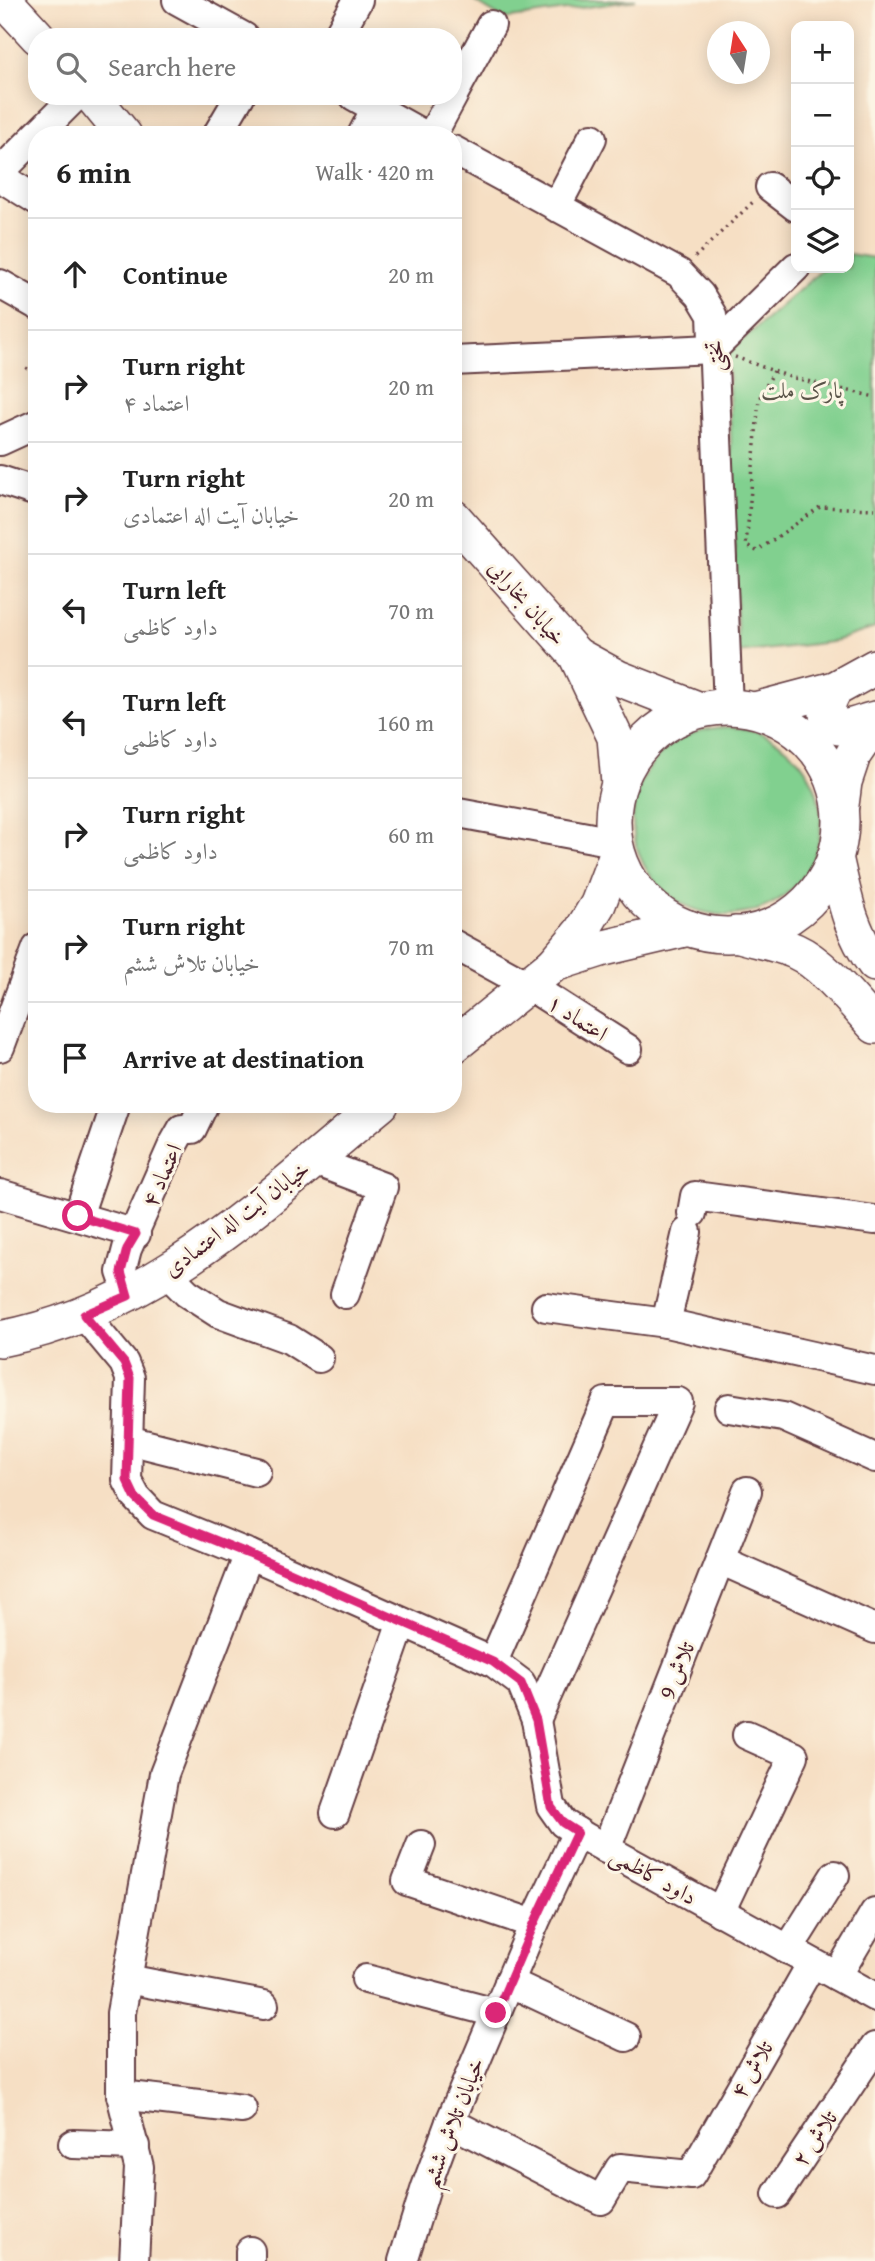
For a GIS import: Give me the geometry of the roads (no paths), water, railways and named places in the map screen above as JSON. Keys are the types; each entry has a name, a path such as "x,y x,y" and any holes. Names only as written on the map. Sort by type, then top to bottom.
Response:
{"main road":[{"path":"4,0 30,28"},
{"path":"99,105 117,126"},
{"name":"خیابان بخارایی","path":"462,527 576,655 615,737 619,783"},
{"name":"خیابان بخارایی","path":"576,655 618,678 728,709"},
{"path":"835,689 827,703 826,714 832,723 844,727 875,721 864,756 844,782 841,833 835,858 823,881 807,902 786,918 762,929 736,934 712,934 689,928 657,911 633,886 616,848 613,812 619,783 631,758 650,736 674,720 835,689 875,667"},
{"path":"728,709 787,723 813,746 831,775 841,808"},
{"path":"462,1039 541,974 581,932 598,904 616,848"},
{"path":"835,858 849,919 875,964"},
{"path":"541,974 604,947 689,928"},
{"path":"736,934 795,951 809,960 875,1026"},
{"name":"خیابان آیت اله اعتمادی","path":"8,1332 84,1315 128,1296 167,1273 204,1249 370,1113"}],"street":[{"path":"177,0 228,28"},
{"path":"342,28 358,0"},
{"path":"462,79 491,24"},
{"path":"47,126 67,105"},
{"path":"222,126 235,105"},
{"path":"363,126 365,105"},
{"path":"370,105 408,126"},
{"path":"437,126 448,105"},
{"path":"556,207 592,138"},
{"path":"28,145 0,174 28,194"},
{"name":"تختی","path":"462,155 679,273 700,295 712,315 728,709"},
{"path":"770,187 791,203"},
{"path":"462,361 713,349 791,272"},
{"path":"0,284 28,300"},
{"path":"0,441 28,428"},
{"path":"0,481 28,489"},
{"path":"462,814 616,848"},
{"name":"اعتماد ۱","path":"462,947 541,974 628,1048"},
{"path":"0,1047 28,972"},
{"path":"78,1216 113,1113"},
{"name":"اعتماد ۴","path":"128,1296 121,1272 127,1249 136,1234 173,1145 182,1129 192,1129 200,1113"},
{"path":"312,1160 383,1187 345,1294"},
{"path":"0,1194 136,1234"},
{"path":"666,1323 695,1196 875,1220"},
{"path":"167,1273 187,1293 218,1313 289,1339 319,1358"},
{"path":"547,1307 666,1323 875,1370"},
{"name":"داود کاظمی","path":"84,1315 124,1363 130,1378 127,1480 135,1497 153,1515 249,1554 493,1662 521,1683 536,1720 551,1807 563,1823 875,1997"},
{"path":"493,1662 606,1402 678,1402 536,1720"},
{"path":"729,1408 783,1417 873,1451"},
{"path":"128,1440 256,1472"},
{"name":"تلاش 9","path":"606,1849 747,1491"},
{"path":"134,2261 139,2167 121,2095 121,2013 164,1774 249,1554"},
{"path":"720,1560 875,1629"},
{"path":"335,1813 402,1622"},
{"path":"720,1912 794,1756 747,1735"},
{"name":"خیابان تلاش ششم","path":"403,2261 450,2122 534,1924 577,1832"},
{"path":"422,1845 407,1881 534,1924"},
{"name":"تلاش ۴","path":"450,2122 601,2200 620,2168 691,2175 800,1956 835,1875"},
{"path":"837,1976 875,1912"},
{"path":"127,1979 264,2005"},
{"path":"366,1979 496,2013"},
{"path":"509,1982 626,2037"},
{"name":"تلاش ۲","path":"777,2194 875,2047"},
{"path":"121,2095 242,2109"},
{"path":"73,2144 135,2146"}],"park label":[{"name":"پارک ملت","path":"802,389"}]}
